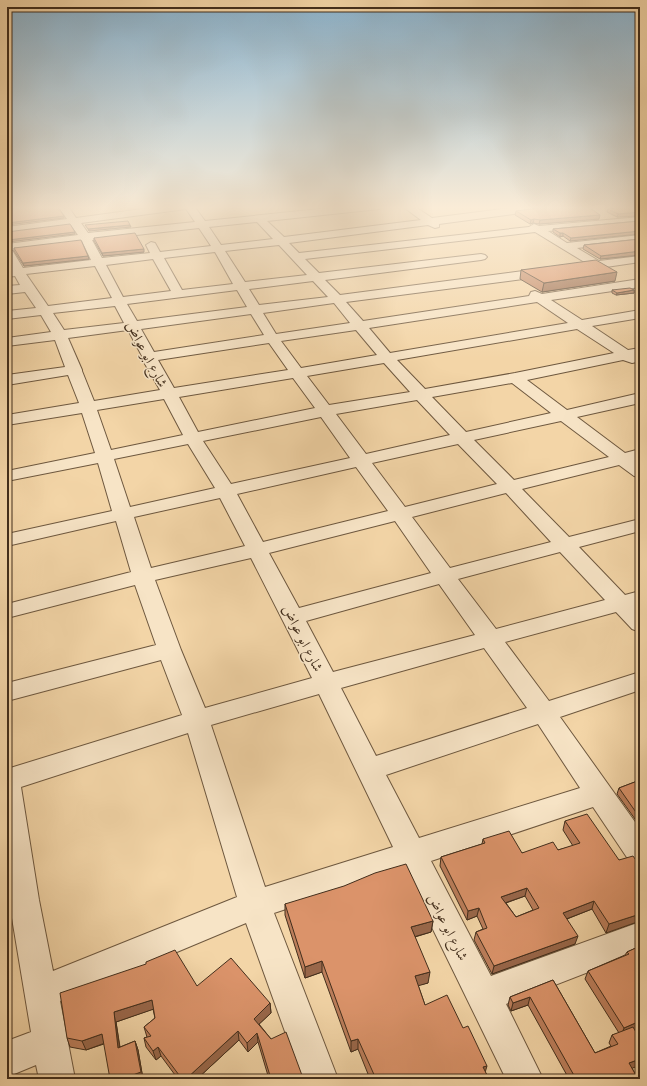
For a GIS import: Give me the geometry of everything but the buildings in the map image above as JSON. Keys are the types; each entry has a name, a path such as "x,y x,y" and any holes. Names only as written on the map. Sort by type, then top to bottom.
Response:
{"street":[{"path":"9,257 15,281 53,322 75,370 124,514 143,576 169,650 197,720 255,905 320,1079"},
{"name":"شارع ابو عواض","path":"94,257 193,438 226,491 293,617 525,1079"},
{"path":"15,281 98,263 150,257"},
{"path":"156,257 178,293"},
{"path":"223,257 240,286 256,309 272,338 443,576 544,713 640,853"},
{"path":"299,257 387,358 565,545 630,600 640,624"},
{"path":"7,315 481,257 580,324 633,354 640,364"},
{"path":"583,257 612,275 634,284 640,292"},
{"path":"7,342 640,259"},
{"path":"148,357 634,284"},
{"path":"7,420 387,358 640,314"},
{"path":"7,476 103,455 325,411 420,393 515,378 633,354"},
{"path":"7,380 75,370"},
{"path":"515,378 565,414 631,456 640,472"},
{"path":"7,540 640,398"},
{"path":"7,611 631,456"},
{"path":"293,617 640,525"},
{"path":"7,780 197,720 326,683 630,600"},
{"path":"7,692 169,650"},
{"path":"370,769 640,681"},
{"path":"7,784 16,902 42,992 57,1079"},
{"path":"42,992 255,905 599,793"},
{"path":"483,996 640,937"},
{"path":"7,1059 51,1041"}]}
